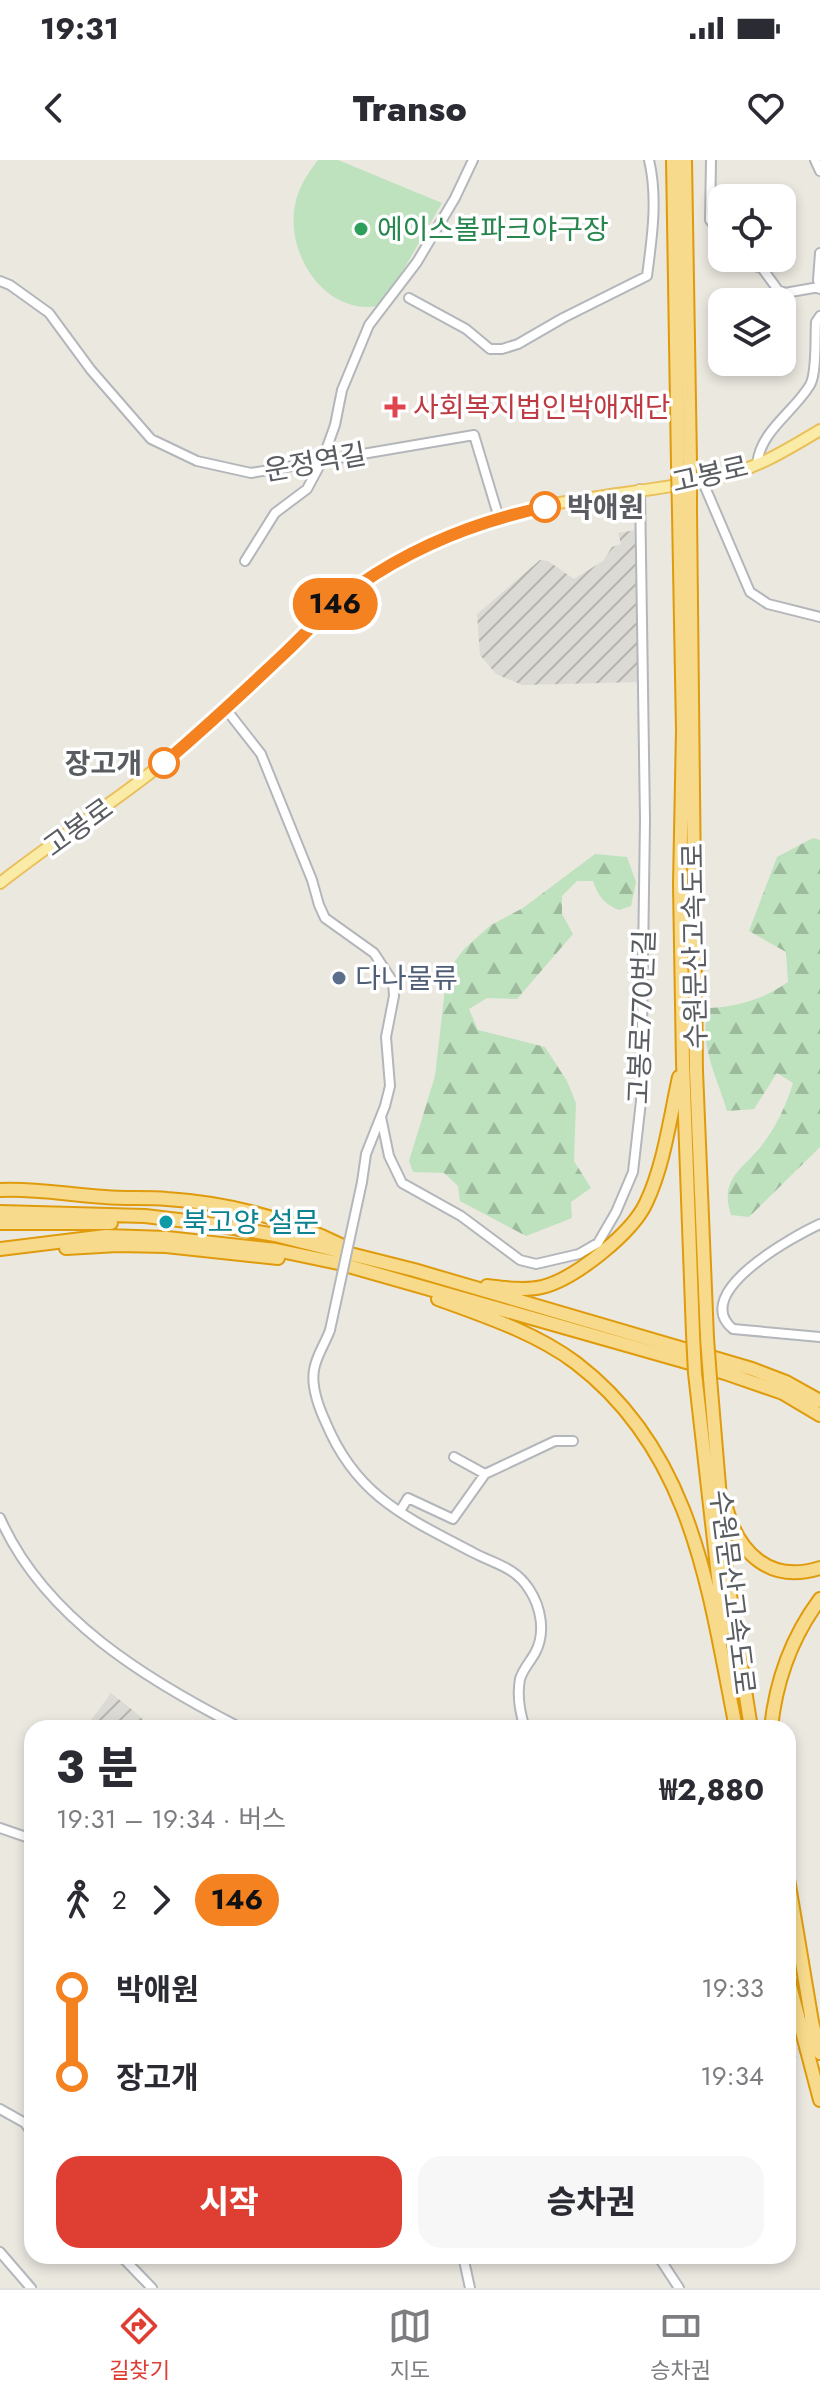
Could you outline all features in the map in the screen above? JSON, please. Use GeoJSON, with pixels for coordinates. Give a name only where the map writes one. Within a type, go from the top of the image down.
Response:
{"type":"FeatureCollection","features":[{"type":"Feature","properties":{"kind":"highway","name":"수원문산고속도로"},"geometry":{"type":"LineString","coordinates":[[673,160],[684,463]]}},
{"type":"Feature","properties":{"kind":"highway","name":"수원문산고속도로"},"geometry":{"type":"LineString","coordinates":[[685,160],[680,885],[683,1063],[700,1336],[710,1378],[726,1570],[750,1720]]}},
{"type":"Feature","properties":{"kind":"highway","name":"수원문산고속도로"},"geometry":{"type":"LineString","coordinates":[[684,512],[700,1336],[695,1373],[710,1522],[736,1720]]}},
{"type":"Feature","properties":{"kind":"highway"},"geometry":{"type":"LineString","coordinates":[[0,1212],[65,1212],[204,1223],[275,1235],[478,1286],[512,1289],[543,1287],[584,1268],[632,1223],[646,1204],[683,1063]]}},
{"type":"Feature","properties":{"kind":"highway"},"geometry":{"type":"LineString","coordinates":[[0,1190],[40,1189],[216,1204],[290,1222],[369,1259]]}},
{"type":"Feature","properties":{"kind":"highway"},"geometry":{"type":"LineString","coordinates":[[0,1224],[71,1221],[190,1228],[276,1245],[310,1258]]}},
{"type":"Feature","properties":{"kind":"highway"},"geometry":{"type":"LineString","coordinates":[[0,1224],[166,1231],[276,1250],[356,1269],[696,1364],[783,1393],[820,1415]]}},
{"type":"Feature","properties":{"kind":"highway"},"geometry":{"type":"LineString","coordinates":[[0,1251],[106,1236],[167,1238],[276,1250]]}},
{"type":"Feature","properties":{"kind":"highway"},"geometry":{"type":"LineString","coordinates":[[0,1251],[118,1245],[166,1246],[273,1258],[310,1258]]}},
{"type":"Feature","properties":{"kind":"highway"},"geometry":{"type":"LineString","coordinates":[[356,1269],[524,1334],[574,1362],[629,1415],[659,1457],[677,1490],[691,1527],[711,1603],[735,1720]]}},
{"type":"Feature","properties":{"kind":"highway"},"geometry":{"type":"LineString","coordinates":[[414,1270],[752,1369],[786,1382],[820,1401]]}},
{"type":"Feature","properties":{"kind":"highway"},"geometry":{"type":"LineString","coordinates":[[717,1473],[730,1523],[748,1553],[760,1562],[783,1571],[820,1568]]}},
{"type":"Feature","properties":{"kind":"highway"},"geometry":{"type":"LineString","coordinates":[[772,1720],[777,1687],[790,1648],[820,1599]]}},
{"type":"Feature","properties":{"kind":"highway"},"geometry":{"type":"LineString","coordinates":[[796,1927],[812,2022]]}},
{"type":"Feature","properties":{"kind":"highway"},"geometry":{"type":"LineString","coordinates":[[796,1950],[820,2053]]}},
{"type":"Feature","properties":{"kind":"highway"},"geometry":{"type":"LineString","coordinates":[[796,2008],[820,2100]]}},
{"type":"Feature","properties":{"kind":"main road","name":"고봉로"},"geometry":{"type":"LineString","coordinates":[[0,883],[140,782],[225,708],[325,612],[359,585],[401,559],[468,527],[499,518],[589,497],[716,478],[757,464],[820,430]]}},
{"type":"Feature","properties":{"kind":"street"},"geometry":{"type":"LineString","coordinates":[[245,561],[275,513],[307,489],[322,461],[335,425],[342,390],[369,325],[417,262],[455,198],[473,160]]}},
{"type":"Feature","properties":{"kind":"street"},"geometry":{"type":"LineString","coordinates":[[409,298],[466,329],[490,349],[502,349],[518,344],[647,276],[653,226],[649,160]]}},
{"type":"Feature","properties":{"kind":"street"},"geometry":{"type":"LineString","coordinates":[[711,160],[711,184]]}},
{"type":"Feature","properties":{"kind":"street"},"geometry":{"type":"LineString","coordinates":[[815,160],[820,171]]}},
{"type":"Feature","properties":{"kind":"street"},"geometry":{"type":"LineString","coordinates":[[765,272],[778,290],[791,293],[804,288],[820,288],[820,253]]}},
{"type":"Feature","properties":{"kind":"street","name":"운정역길"},"geometry":{"type":"LineString","coordinates":[[0,281],[49,313],[91,370],[151,439],[197,461],[251,473],[474,435],[499,518]]}},
{"type":"Feature","properties":{"kind":"street"},"geometry":{"type":"LineString","coordinates":[[757,464],[759,450],[767,437],[816,380],[816,322],[820,316]]}},
{"type":"Feature","properties":{"kind":"street"},"geometry":{"type":"LineString","coordinates":[[702,480],[750,592],[768,604],[820,617]]}},
{"type":"Feature","properties":{"kind":"street","name":"고봉로770번길"},"geometry":{"type":"LineString","coordinates":[[381,1117],[389,1156],[402,1183],[461,1216],[520,1260],[536,1264],[579,1254],[598,1243],[616,1212],[633,1172],[641,1101],[645,820],[640,489]]}},
{"type":"Feature","properties":{"kind":"street"},"geometry":{"type":"LineString","coordinates":[[225,708],[261,754],[325,918],[374,953],[393,982],[394,996],[386,1037],[390,1086],[366,1154],[330,1330],[313,1372],[319,1407],[335,1444],[353,1473],[372,1493],[477,1555],[506,1566],[532,1593],[541,1618],[541,1637],[520,1679],[523,1720]]}},
{"type":"Feature","properties":{"kind":"street"},"geometry":{"type":"LineString","coordinates":[[820,1224],[747,1268],[729,1289],[722,1313],[733,1329],[820,1337]]}},
{"type":"Feature","properties":{"kind":"street"},"geometry":{"type":"LineString","coordinates":[[400,1511],[408,1498],[453,1519],[485,1474],[555,1441],[573,1441]]}},
{"type":"Feature","properties":{"kind":"street"},"geometry":{"type":"LineString","coordinates":[[454,1457],[485,1474]]}},
{"type":"Feature","properties":{"kind":"street"},"geometry":{"type":"LineString","coordinates":[[0,1518],[26,1567],[85,1628],[177,1694],[226,1720]]}},
{"type":"Feature","properties":{"kind":"street"},"geometry":{"type":"LineString","coordinates":[[0,1828],[24,1836]]}},
{"type":"Feature","properties":{"kind":"street"},"geometry":{"type":"LineString","coordinates":[[0,2109],[24,2122]]}},
{"type":"Feature","properties":{"kind":"street"},"geometry":{"type":"LineString","coordinates":[[0,2252],[31,2288]]}},
{"type":"Feature","properties":{"kind":"street"},"geometry":{"type":"LineString","coordinates":[[129,2264],[152,2288]]}},
{"type":"Feature","properties":{"kind":"street"},"geometry":{"type":"LineString","coordinates":[[465,2264],[470,2288]]}},
{"type":"Feature","properties":{"kind":"street"},"geometry":{"type":"LineString","coordinates":[[663,2264],[679,2288]]}},
{"type":"Feature","properties":{"kind":"shaded area"},"geometry":{"type":"Polygon","coordinates":[[[636,530],[641,682],[522,685],[496,674],[480,655],[477,614],[540,560],[548,561],[574,579],[603,561],[612,547],[621,544],[618,533],[636,530]]]}},
{"type":"Feature","properties":{"kind":"shaded area"},"geometry":{"type":"Polygon","coordinates":[[[111,1693],[144,1720],[91,1720],[111,1693]]]}},
{"type":"Feature","properties":{"kind":"green space","name":"에이스볼파크야구장"},"geometry":{"type":"Polygon","coordinates":[[[318,160],[338,160],[442,203],[383,305],[363,307],[328,293],[304,263],[294,225],[295,205],[304,181],[318,160]]]}},
{"type":"Feature","properties":{"kind":"green space"},"geometry":{"type":"Polygon","coordinates":[[[813,838],[820,840],[820,1147],[749,1217],[731,1215],[728,1192],[731,1183],[772,1131],[793,1083],[777,1073],[754,1109],[727,1111],[710,1060],[706,1020],[710,1008],[751,1001],[788,982],[786,952],[749,931],[777,857],[813,838]]]}},
{"type":"Feature","properties":{"kind":"green space"},"geometry":{"type":"Polygon","coordinates":[[[595,854],[627,857],[636,882],[631,906],[619,910],[614,908],[602,899],[593,881],[577,881],[562,896],[562,914],[573,934],[517,999],[487,998],[469,1009],[478,1030],[545,1047],[567,1081],[576,1103],[574,1161],[591,1188],[571,1202],[572,1218],[526,1236],[460,1201],[458,1186],[444,1173],[413,1172],[409,1161],[435,1076],[447,972],[464,949],[491,925],[523,908],[595,854]]]}},
{"type":"Feature","properties":{"kind":"tunnel"},"geometry":{"type":"LineString","coordinates":[[796,2054],[809,2048]]}},
{"type":"Feature","properties":{"kind":"bus line","name":"146"},"geometry":{"type":"LineString","coordinates":[[164,763],[287,651],[325,612],[359,585],[401,559],[468,527],[545,507]]}},
{"type":"Feature","properties":{"kind":"place","name":"에이스볼파크야구장"},"geometry":{"type":"Point","coordinates":[361,229]}},
{"type":"Feature","properties":{"kind":"place","name":"사회복지법인박애재단"},"geometry":{"type":"Point","coordinates":[395,407]}},
{"type":"Feature","properties":{"kind":"place","name":"박애원"},"geometry":{"type":"Point","coordinates":[545,507]}},
{"type":"Feature","properties":{"kind":"place","name":"장고개"},"geometry":{"type":"Point","coordinates":[164,763]}},
{"type":"Feature","properties":{"kind":"place","name":"다나물류"},"geometry":{"type":"Point","coordinates":[339,978]}},
{"type":"Feature","properties":{"kind":"place","name":"북고양 설문"},"geometry":{"type":"Point","coordinates":[166,1222]}}]}
